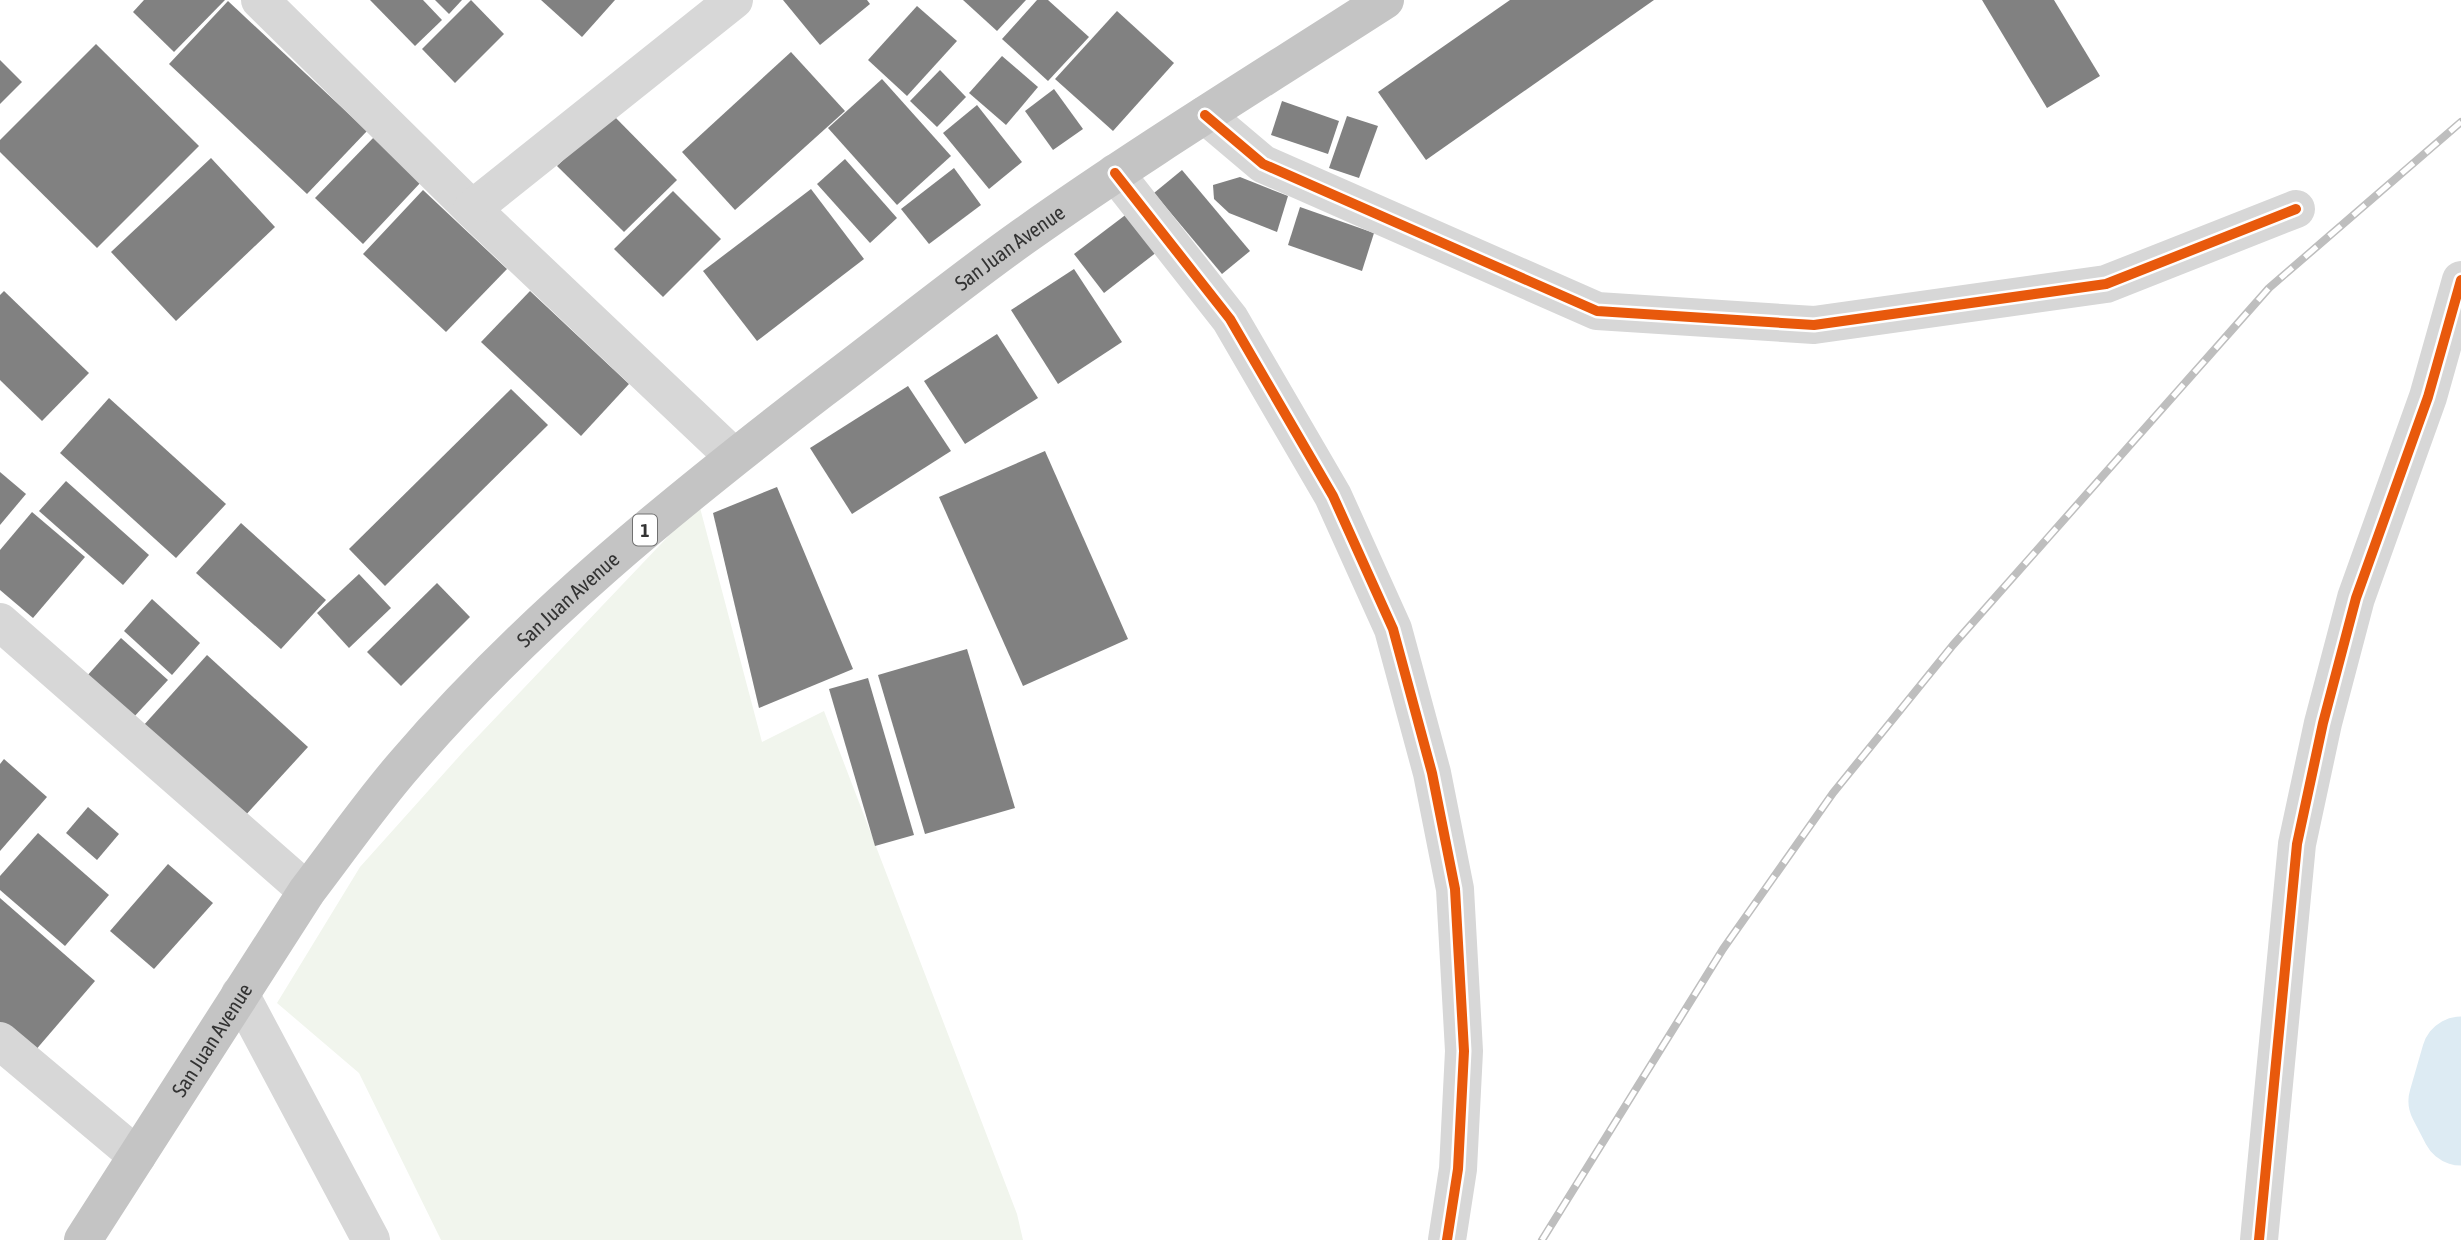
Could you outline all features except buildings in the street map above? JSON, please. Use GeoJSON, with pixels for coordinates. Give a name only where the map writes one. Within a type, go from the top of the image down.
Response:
{"type":"FeatureCollection","features":[{"type":"Feature","properties":{"kind":"highway","name":"San Juan Avenue"},"geometry":{"type":"LineString","coordinates":[[83,1240],[307,891],[406,763],[487,677],[606,563],[734,457],[1022,237],[1115,173],[1385,0]]}},
{"type":"Feature","properties":{"kind":"street"},"geometry":{"type":"LineString","coordinates":[[260,0],[472,209],[734,457]]}},
{"type":"Feature","properties":{"kind":"street"},"geometry":{"type":"LineString","coordinates":[[472,209],[734,0]]}},
{"type":"Feature","properties":{"kind":"street"},"geometry":{"type":"LineString","coordinates":[[1205,115],[1263,164],[1597,311],[1814,325],[2106,284],[2295,209]]}},
{"type":"Feature","properties":{"kind":"street"},"geometry":{"type":"LineString","coordinates":[[1115,173],[1230,319],[1334,496],[1393,629],[1432,773],[1455,890],[1464,1051],[1458,1169],[1447,1240]]}},
{"type":"Feature","properties":{"kind":"street"},"geometry":{"type":"LineString","coordinates":[[2259,1240],[2300,831],[2323,723],[2356,598],[2428,397],[2461,280]]}},
{"type":"Feature","properties":{"kind":"street"},"geometry":{"type":"LineString","coordinates":[[0,622],[307,891]]}},
{"type":"Feature","properties":{"kind":"street"},"geometry":{"type":"LineString","coordinates":[[240,994],[371,1240]]}},
{"type":"Feature","properties":{"kind":"street"},"geometry":{"type":"LineString","coordinates":[[0,1041],[137,1156]]}},
{"type":"Feature","properties":{"kind":"shaded area"},"geometry":{"type":"Polygon","coordinates":[[[699,504],[762,742],[824,711],[1017,1214],[1023,1240],[441,1240],[359,1073],[277,1003],[360,867],[463,752],[699,504]]]}},
{"type":"Feature","properties":{"kind":"waterway"},"geometry":{"type":"LineString","coordinates":[[2461,1056],[2448,1101],[2461,1126]]}},
{"type":"Feature","properties":{"kind":"railway"},"geometry":{"type":"LineString","coordinates":[[1542,1240],[1723,949],[1833,793],[1953,645],[2269,288],[2461,122]]}},
{"type":"Feature","properties":{"kind":"cycle path"},"geometry":{"type":"LineString","coordinates":[[1205,115],[1263,164],[1597,311],[1814,325],[2106,284],[2296,209]]}},
{"type":"Feature","properties":{"kind":"cycle path"},"geometry":{"type":"LineString","coordinates":[[1115,173],[1230,319],[1333,496],[1393,629],[1432,773],[1455,889],[1464,1051],[1458,1169],[1447,1240]]}},
{"type":"Feature","properties":{"kind":"cycle path"},"geometry":{"type":"LineString","coordinates":[[2259,1240],[2297,844],[2323,723],[2356,598],[2428,397],[2461,280]]}}]}
